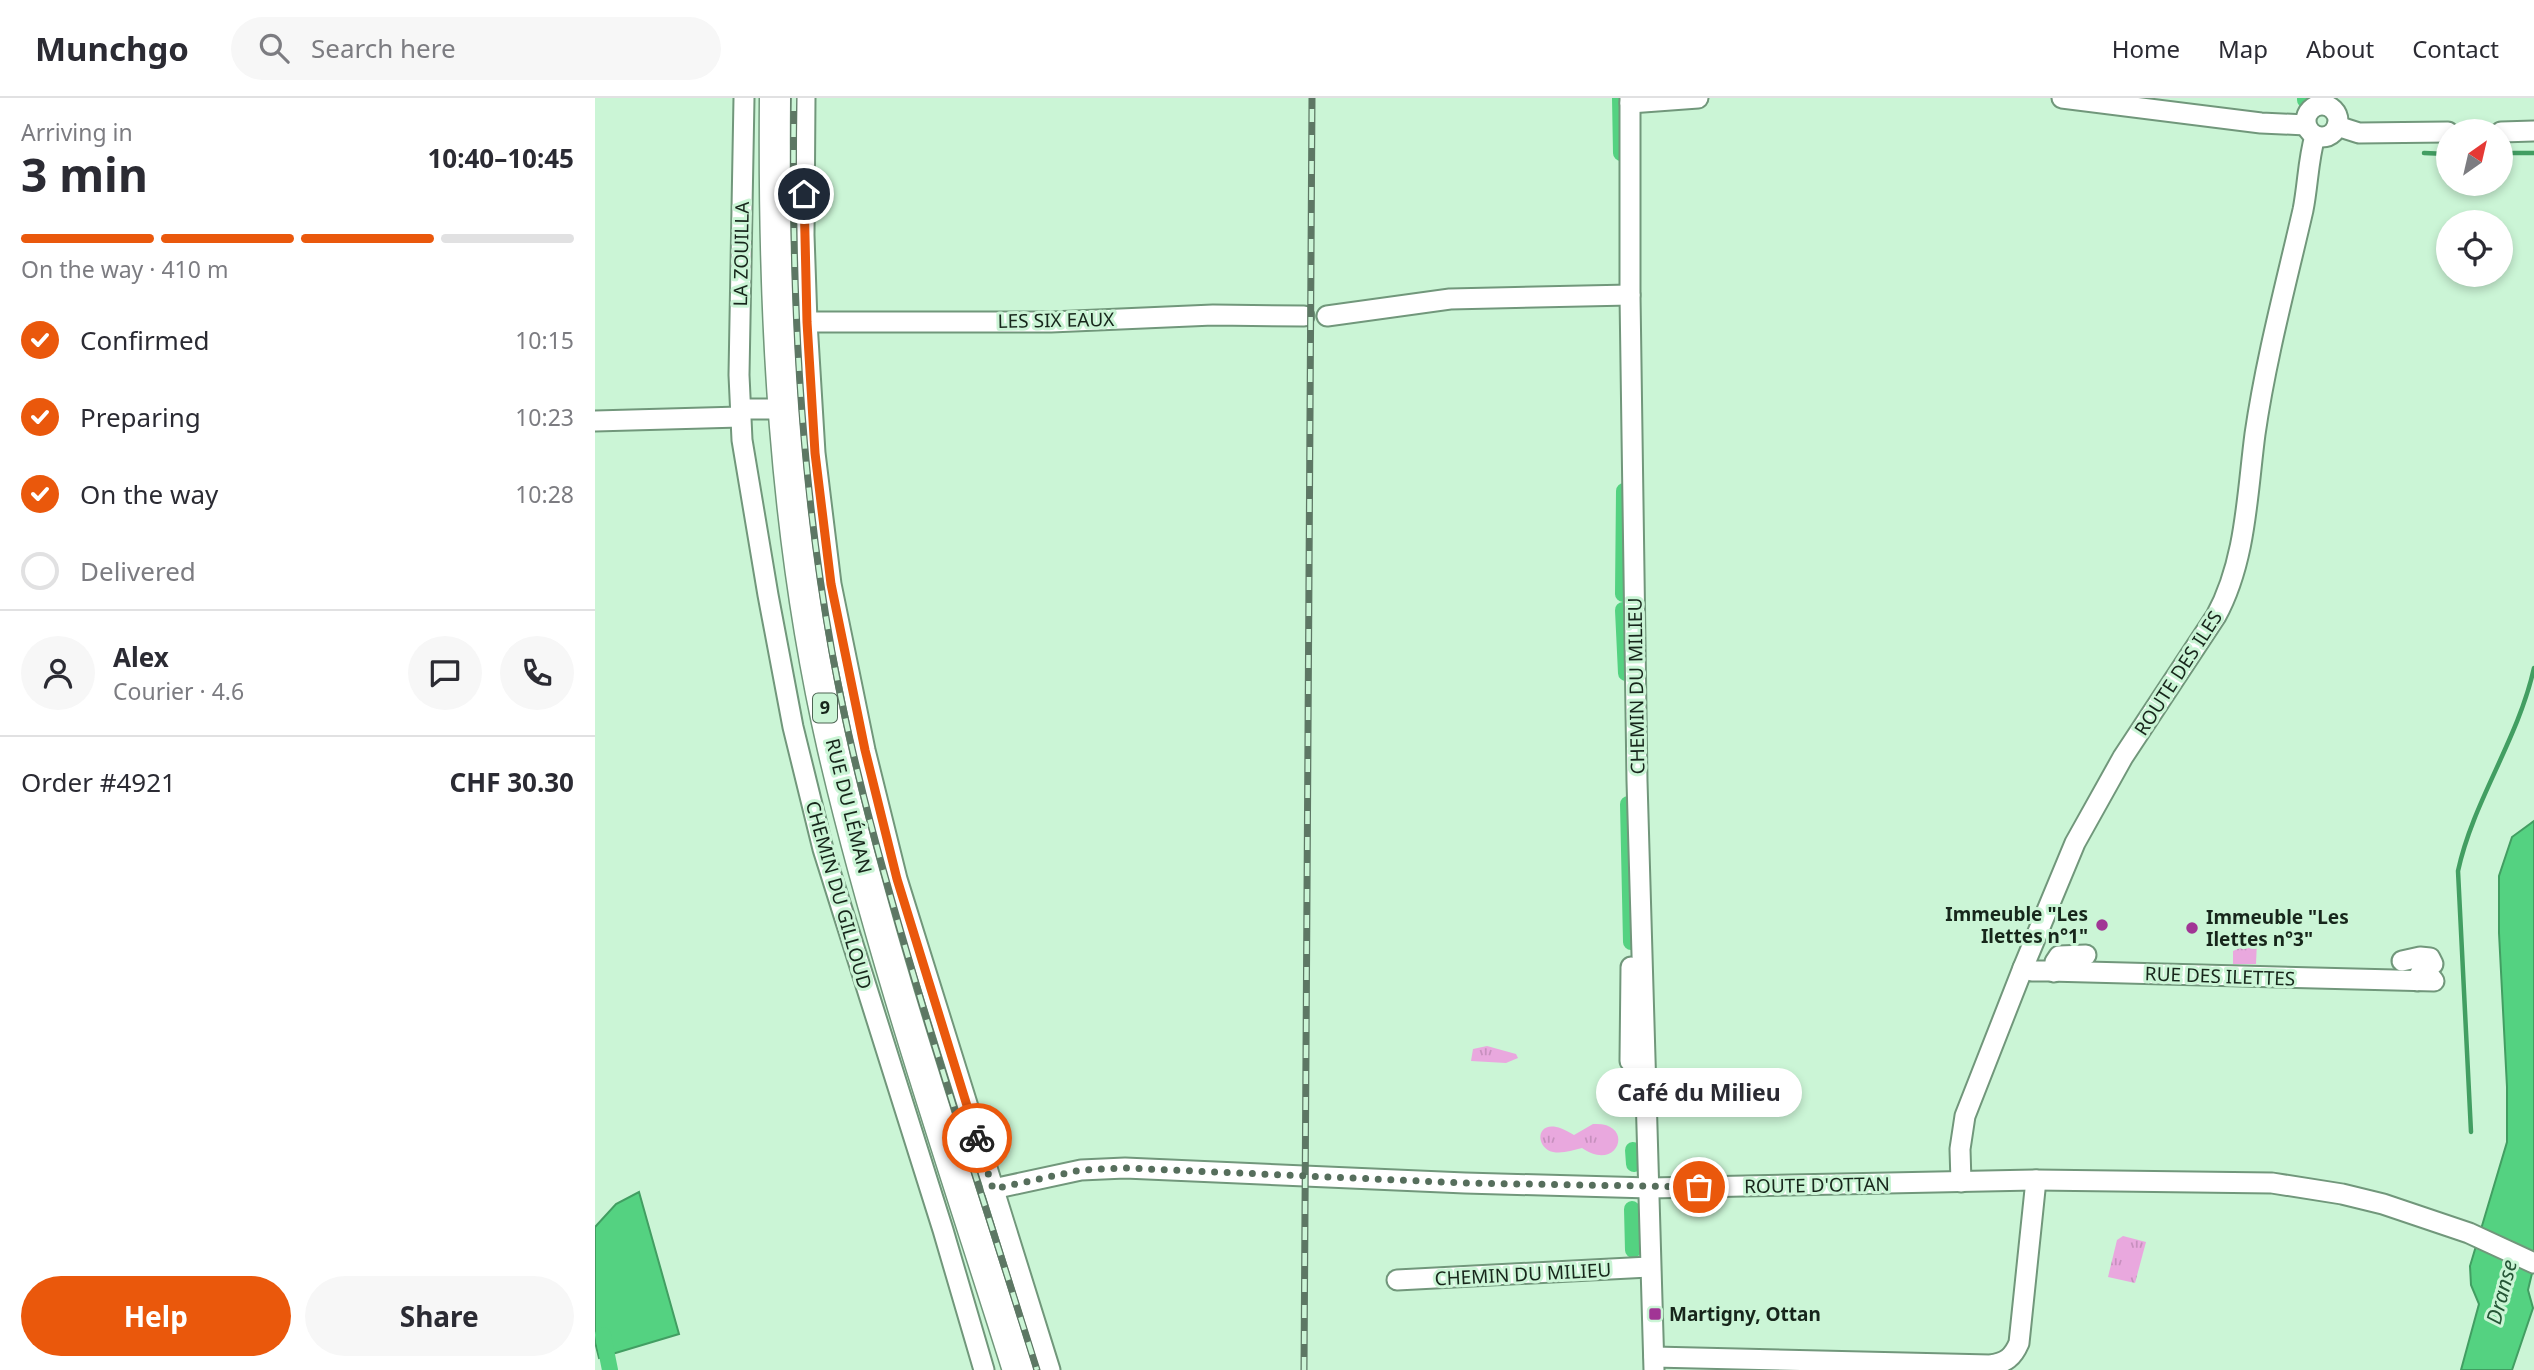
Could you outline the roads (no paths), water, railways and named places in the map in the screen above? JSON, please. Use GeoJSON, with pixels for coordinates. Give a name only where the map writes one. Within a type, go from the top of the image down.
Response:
{"type":"FeatureCollection","features":[{"type":"Feature","properties":{"kind":"main road","name":"RUE DU LÉMAN"},"geometry":{"type":"LineString","coordinates":[[775,98],[775,269],[782,409],[796,543],[833,748],[888,953],[1018,1370]]}},
{"type":"Feature","properties":{"kind":"street","name":"LA ZOUILLA"},"geometry":{"type":"LineString","coordinates":[[740,413],[744,98]]}},
{"type":"Feature","properties":{"kind":"street"},"geometry":{"type":"LineString","coordinates":[[805,98],[804,235],[807,322],[815,453],[831,584],[865,750],[897,879],[1050,1370]]}},
{"type":"Feature","properties":{"kind":"street"},"geometry":{"type":"LineString","coordinates":[[1630,101],[1698,98]]}},
{"type":"Feature","properties":{"kind":"street"},"geometry":{"type":"LineString","coordinates":[[2062,98],[2311,130],[2329,136],[2337,126],[2358,133],[2436,132]]}},
{"type":"Feature","properties":{"kind":"street","name":"CHEMIN DU MILIEU"},"geometry":{"type":"LineString","coordinates":[[1630,101],[1637,781],[1650,1188],[1649,1267],[1654,1363]]}},
{"type":"Feature","properties":{"kind":"street","name":"ROUTE DES ILES"},"geometry":{"type":"LineString","coordinates":[[1961,1182],[1960,1149],[1965,1116],[2071,853],[2123,757],[2216,616],[2229,588],[2239,556],[2270,346],[2305,198],[2311,130],[2309,112],[2322,102],[2337,114],[2337,126]]}},
{"type":"Feature","properties":{"kind":"street"},"geometry":{"type":"LineString","coordinates":[[2513,132],[2534,131]]}},
{"type":"Feature","properties":{"kind":"street"},"geometry":{"type":"LineString","coordinates":[[1327,316],[1450,299],[1630,295]]}},
{"type":"Feature","properties":{"kind":"street","name":"LES SIX EAUX"},"geometry":{"type":"LineString","coordinates":[[807,322],[1051,322],[1213,315],[1304,316]]}},
{"type":"Feature","properties":{"kind":"street"},"geometry":{"type":"LineString","coordinates":[[595,421],[782,409]]}},
{"type":"Feature","properties":{"kind":"street","name":"CHEMIN DU GILLOUD"},"geometry":{"type":"LineString","coordinates":[[740,413],[775,635],[793,727],[823,849],[943,1230],[984,1370]]}},
{"type":"Feature","properties":{"kind":"street"},"geometry":{"type":"LineString","coordinates":[[2054,971],[2059,956],[2086,956]]}},
{"type":"Feature","properties":{"kind":"street"},"geometry":{"type":"LineString","coordinates":[[1630,1060],[1631,958]]}},
{"type":"Feature","properties":{"kind":"street","name":"RUE DES ILETTES"},"geometry":{"type":"LineString","coordinates":[[2023,968],[2032,971],[2425,981],[2437,972],[2430,958],[2402,961]]}},
{"type":"Feature","properties":{"kind":"street","name":"ROUTE D'OTTAN"},"geometry":{"type":"LineString","coordinates":[[993,1189],[1081,1170],[1125,1168],[1650,1188],[2036,1180],[2272,1183],[2342,1194],[2460,1229],[2534,1262]]}},
{"type":"Feature","properties":{"kind":"street"},"geometry":{"type":"LineString","coordinates":[[1654,1363],[1990,1365],[2007,1360],[2013,1356],[2019,1343],[2036,1180]]}},
{"type":"Feature","properties":{"kind":"street","name":"CHEMIN DU MILIEU"},"geometry":{"type":"LineString","coordinates":[[1397,1280],[1649,1267]]}},
{"type":"Feature","properties":{"kind":"water","name":"Dranse"},"geometry":{"type":"Polygon","coordinates":[[[2534,821],[2534,1265],[2528,1290],[2533,1308],[2512,1370],[2461,1370],[2479,1304],[2471,1285],[2470,1266],[2507,1142],[2499,876],[2512,837],[2534,821]]]}},
{"type":"Feature","properties":{"kind":"water"},"geometry":{"type":"Polygon","coordinates":[[[639,1192],[679,1334],[599,1358],[595,1342],[595,1227],[616,1204],[639,1192]]]}},
{"type":"Feature","properties":{"kind":"waterway"},"geometry":{"type":"LineString","coordinates":[[1620,98],[1621,153]]}},
{"type":"Feature","properties":{"kind":"waterway"},"geometry":{"type":"LineString","coordinates":[[2424,153],[2436,154]]}},
{"type":"Feature","properties":{"kind":"waterway"},"geometry":{"type":"LineString","coordinates":[[2513,153],[2534,153]]}},
{"type":"Feature","properties":{"kind":"waterway"},"geometry":{"type":"LineString","coordinates":[[1623,594],[1624,491]]}},
{"type":"Feature","properties":{"kind":"waterway"},"geometry":{"type":"LineString","coordinates":[[1623,610],[1626,673]]}},
{"type":"Feature","properties":{"kind":"waterway"},"geometry":{"type":"LineString","coordinates":[[2471,1132],[2458,871],[2474,820],[2527,695],[2534,668]]}},
{"type":"Feature","properties":{"kind":"waterway"},"geometry":{"type":"LineString","coordinates":[[1628,804],[1631,942]]}},
{"type":"Feature","properties":{"kind":"waterway"},"geometry":{"type":"LineString","coordinates":[[1633,1150],[1634,1164]]}},
{"type":"Feature","properties":{"kind":"waterway"},"geometry":{"type":"LineString","coordinates":[[1632,1209],[1633,1250]]}},
{"type":"Feature","properties":{"kind":"waterway"},"geometry":{"type":"LineString","coordinates":[[603,1335],[610,1370]]}},
{"type":"Feature","properties":{"kind":"railway"},"geometry":{"type":"LineString","coordinates":[[794,98],[794,237],[799,376],[812,514],[832,652],[861,787],[897,919],[1037,1370]]}},
{"type":"Feature","properties":{"kind":"railway"},"geometry":{"type":"LineString","coordinates":[[1304,1370],[1312,98]]}},
{"type":"Feature","properties":{"kind":"place","name":"Immeuble \"Les Ilettes n°1\""},"geometry":{"type":"Point","coordinates":[2102,925]}},
{"type":"Feature","properties":{"kind":"place","name":"Immeuble \"Les Ilettes n°3\""},"geometry":{"type":"Point","coordinates":[2192,928]}},
{"type":"Feature","properties":{"kind":"place","name":"Café du Milieu"},"geometry":{"type":"Point","coordinates":[1699,1187]}},
{"type":"Feature","properties":{"kind":"place","name":"Martigny, Ottan"},"geometry":{"type":"Point","coordinates":[1655,1314]}}]}
